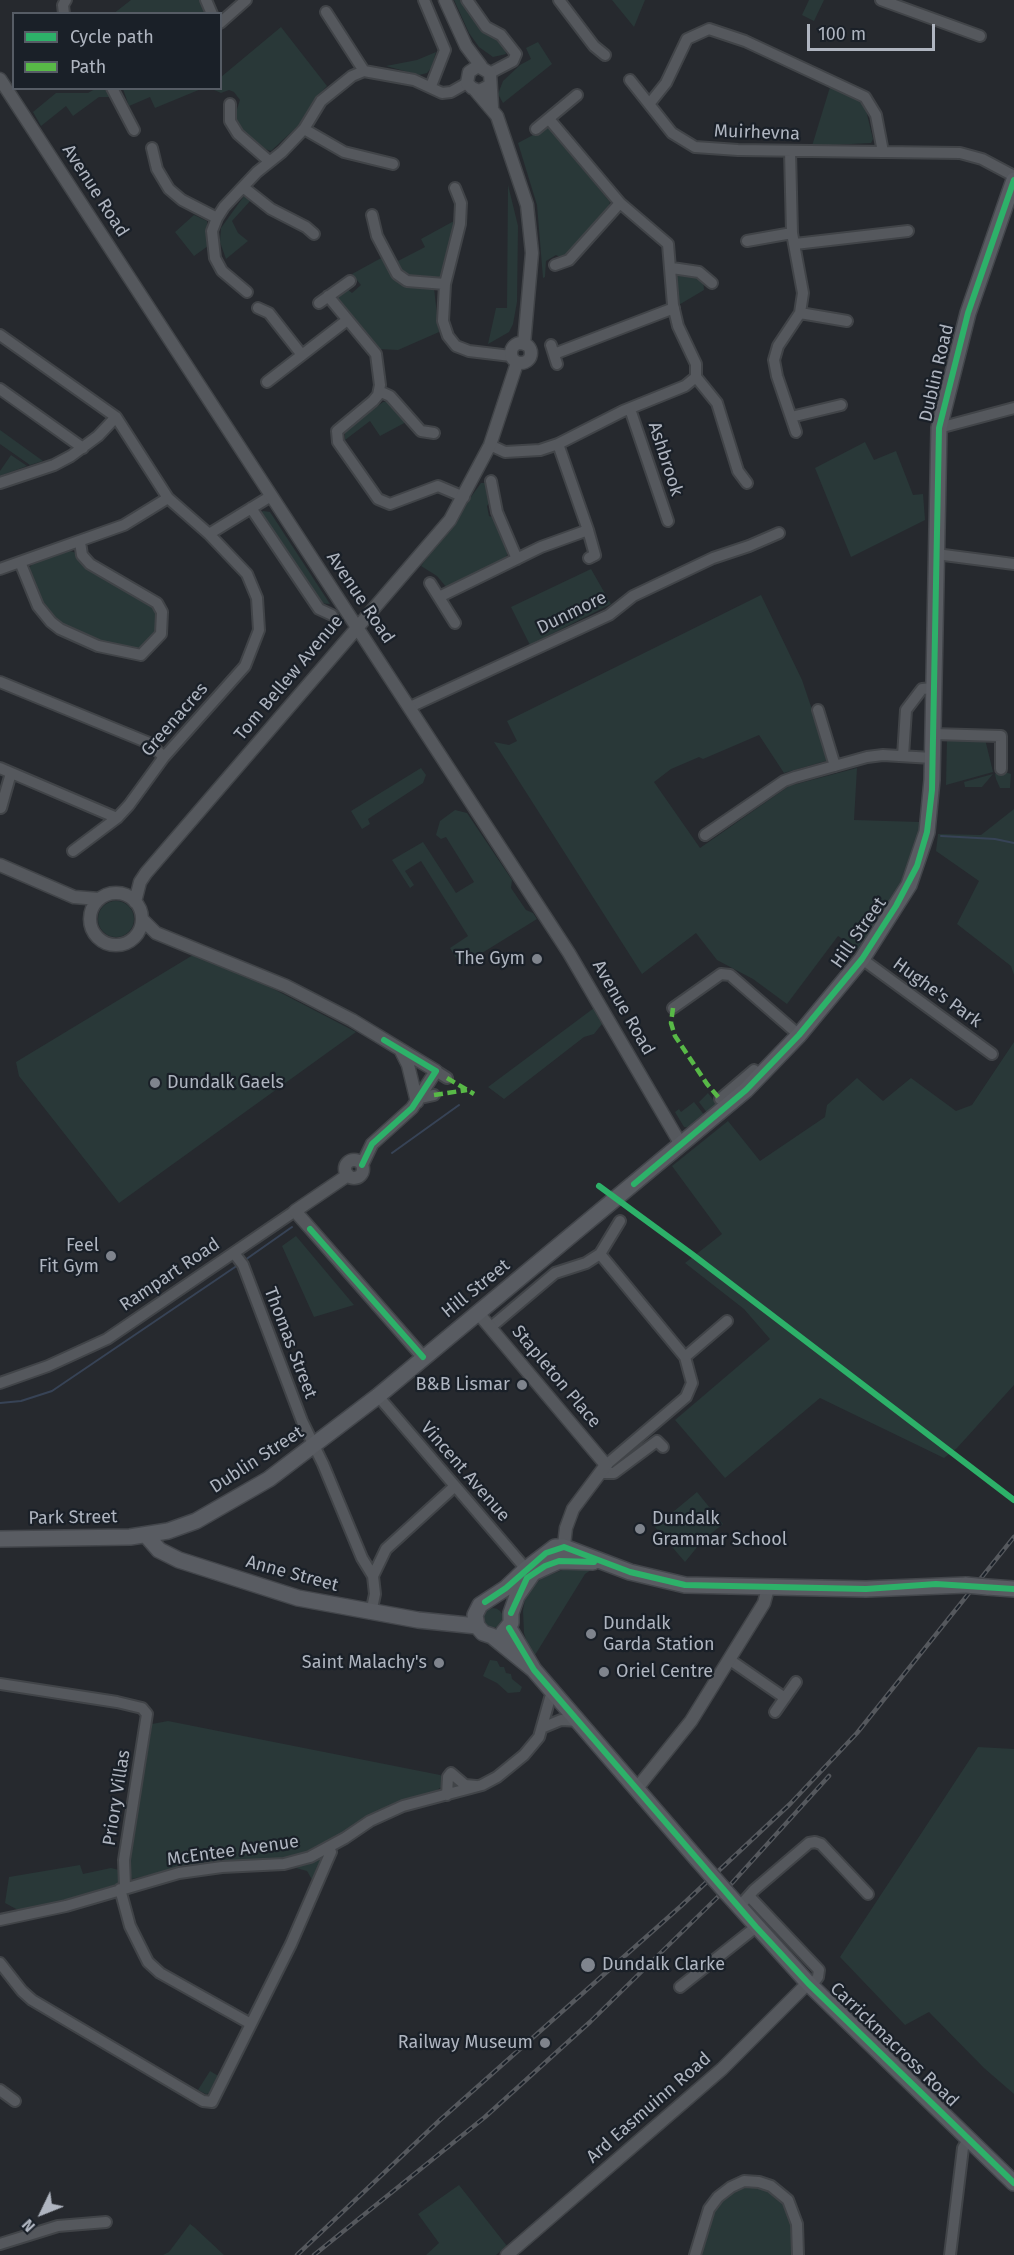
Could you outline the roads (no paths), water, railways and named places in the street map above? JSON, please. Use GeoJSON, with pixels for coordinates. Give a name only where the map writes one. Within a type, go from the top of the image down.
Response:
{"type":"FeatureCollection","features":[{"type":"Feature","properties":{"kind":"main road","name":"Dublin Road"},"geometry":{"type":"LineString","coordinates":[[934,617],[939,428],[968,312],[1014,178]]}},
{"type":"Feature","properties":{"kind":"main road","name":"Hill Street"},"geometry":{"type":"LineString","coordinates":[[378,1396],[600,1213],[760,1077],[799,1035],[862,959],[896,906],[917,866],[928,827],[933,734],[934,617]]}},
{"type":"Feature","properties":{"kind":"main road","name":"Dublin Street"},"geometry":{"type":"LineString","coordinates":[[146,1535],[168,1531],[196,1521],[269,1479],[378,1396]]}},
{"type":"Feature","properties":{"kind":"main road","name":"Park Street"},"geometry":{"type":"LineString","coordinates":[[0,1539],[146,1535]]}},
{"type":"Feature","properties":{"kind":"main road","name":"Anne Street"},"geometry":{"type":"LineString","coordinates":[[146,1535],[159,1550],[207,1569],[298,1598],[371,1613],[477,1626]]}},
{"type":"Feature","properties":{"kind":"main road"},"geometry":{"type":"LineString","coordinates":[[742,1903],[697,1859],[638,1787],[534,1670],[492,1636],[483,1633],[477,1626],[475,1615],[484,1602],[506,1588],[546,1553],[600,1562],[672,1584],[717,1588],[866,1589],[966,1585],[1014,1588]]}},
{"type":"Feature","properties":{"kind":"main road"},"geometry":{"type":"LineString","coordinates":[[492,1636],[501,1634],[510,1620],[527,1578],[561,1554]]}},
{"type":"Feature","properties":{"kind":"main road"},"geometry":{"type":"LineString","coordinates":[[484,1602],[500,1601],[534,1670]]}},
{"type":"Feature","properties":{"kind":"main road","name":"Carrickmacross Road"},"geometry":{"type":"LineString","coordinates":[[742,1903],[756,1927],[809,1984],[1014,2183]]}},
{"type":"Feature","properties":{"kind":"street"},"geometry":{"type":"LineString","coordinates":[[222,21],[246,0]]}},
{"type":"Feature","properties":{"kind":"street"},"geometry":{"type":"LineString","coordinates":[[424,0],[444,50],[442,62],[431,86]]}},
{"type":"Feature","properties":{"kind":"street"},"geometry":{"type":"LineString","coordinates":[[445,0],[477,77]]}},
{"type":"Feature","properties":{"kind":"street"},"geometry":{"type":"LineString","coordinates":[[247,292],[222,271],[215,258],[212,231],[217,218],[243,187],[269,161],[282,152],[303,129],[321,101],[352,76],[364,71],[414,80],[442,93],[451,92],[477,77],[513,62],[516,54],[501,35],[486,27],[467,0]]}},
{"type":"Feature","properties":{"kind":"street"},"geometry":{"type":"LineString","coordinates":[[560,0],[594,46],[605,55]]}},
{"type":"Feature","properties":{"kind":"street"},"geometry":{"type":"LineString","coordinates":[[881,0],[980,36]]}},
{"type":"Feature","properties":{"kind":"street"},"geometry":{"type":"LineString","coordinates":[[326,12],[364,71]]}},
{"type":"Feature","properties":{"kind":"street"},"geometry":{"type":"LineString","coordinates":[[650,103],[666,83],[687,39],[709,29],[745,41],[865,97],[876,115],[883,152]]}},
{"type":"Feature","properties":{"kind":"street","name":"Tom Bellew Avenue"},"geometry":{"type":"LineString","coordinates":[[477,77],[483,90],[489,86],[492,107]]}},
{"type":"Feature","properties":{"kind":"street","name":"Tom Bellew Avenue"},"geometry":{"type":"LineString","coordinates":[[119,893],[140,882],[434,538],[464,497],[490,445],[514,360],[515,345],[524,344],[531,281],[528,217],[509,145],[477,77]]}},
{"type":"Feature","properties":{"kind":"street","name":"Avenue Road"},"geometry":{"type":"LineString","coordinates":[[0,79],[603,1007],[680,1143]]}},
{"type":"Feature","properties":{"kind":"street","name":"Muirhevna"},"geometry":{"type":"LineString","coordinates":[[630,80],[672,133],[695,147],[790,151],[960,153],[982,159],[1014,178]]}},
{"type":"Feature","properties":{"kind":"street"},"geometry":{"type":"LineString","coordinates":[[113,90],[134,130]]}},
{"type":"Feature","properties":{"kind":"street"},"geometry":{"type":"LineString","coordinates":[[536,129],[577,95]]}},
{"type":"Feature","properties":{"kind":"street"},"geometry":{"type":"LineString","coordinates":[[230,104],[230,121],[238,134],[269,161]]}},
{"type":"Feature","properties":{"kind":"street"},"geometry":{"type":"LineString","coordinates":[[549,118],[620,203],[668,244],[678,326],[696,364],[696,377],[717,403],[738,471],[747,483]]}},
{"type":"Feature","properties":{"kind":"street"},"geometry":{"type":"LineString","coordinates":[[303,129],[344,152],[393,164]]}},
{"type":"Feature","properties":{"kind":"street"},"geometry":{"type":"LineString","coordinates":[[152,148],[157,170],[169,189],[182,201],[217,218]]}},
{"type":"Feature","properties":{"kind":"street"},"geometry":{"type":"LineString","coordinates":[[790,151],[793,238],[803,293],[800,313],[778,346],[774,360],[796,432]]}},
{"type":"Feature","properties":{"kind":"street"},"geometry":{"type":"LineString","coordinates":[[243,187],[271,209],[306,227],[314,234]]}},
{"type":"Feature","properties":{"kind":"street"},"geometry":{"type":"LineString","coordinates":[[455,188],[461,203],[460,224],[445,284],[443,321],[448,336],[456,346],[485,355],[514,360]]}},
{"type":"Feature","properties":{"kind":"street"},"geometry":{"type":"LineString","coordinates":[[555,265],[568,260],[620,203]]}},
{"type":"Feature","properties":{"kind":"street"},"geometry":{"type":"LineString","coordinates":[[372,215],[377,236],[397,274],[407,281],[445,284]]}},
{"type":"Feature","properties":{"kind":"street"},"geometry":{"type":"LineString","coordinates":[[747,242],[908,231]]}},
{"type":"Feature","properties":{"kind":"street"},"geometry":{"type":"LineString","coordinates":[[672,268],[699,272],[712,283]]}},
{"type":"Feature","properties":{"kind":"street"},"geometry":{"type":"LineString","coordinates":[[319,303],[350,281]]}},
{"type":"Feature","properties":{"kind":"street"},"geometry":{"type":"LineString","coordinates":[[328,296],[346,321],[376,354],[379,392],[373,401],[337,431],[338,442],[378,499],[390,504],[438,486],[464,497]]}},
{"type":"Feature","properties":{"kind":"street"},"geometry":{"type":"LineString","coordinates":[[258,308],[269,313],[302,355]]}},
{"type":"Feature","properties":{"kind":"street"},"geometry":{"type":"LineString","coordinates":[[554,355],[674,308]]}},
{"type":"Feature","properties":{"kind":"street"},"geometry":{"type":"LineString","coordinates":[[800,313],[847,321]]}},
{"type":"Feature","properties":{"kind":"street"},"geometry":{"type":"LineString","coordinates":[[267,382],[346,321]]}},
{"type":"Feature","properties":{"kind":"street","name":"Greenacres"},"geometry":{"type":"LineString","coordinates":[[0,334],[116,417],[168,498],[209,534],[247,574],[254,585],[260,614],[259,630],[245,666],[164,757],[117,818],[73,851]]}},
{"type":"Feature","properties":{"kind":"street","name":"Ashbrook"},"geometry":{"type":"LineString","coordinates":[[490,445],[505,452],[526,452],[558,444],[630,409],[685,386],[696,377]]}},
{"type":"Feature","properties":{"kind":"street"},"geometry":{"type":"LineString","coordinates":[[0,389],[84,448]]}},
{"type":"Feature","properties":{"kind":"street"},"geometry":{"type":"LineString","coordinates":[[379,392],[390,396],[421,431],[428,434],[434,433]]}},
{"type":"Feature","properties":{"kind":"street"},"geometry":{"type":"LineString","coordinates":[[791,417],[841,405]]}},
{"type":"Feature","properties":{"kind":"street"},"geometry":{"type":"LineString","coordinates":[[939,428],[1014,408]]}},
{"type":"Feature","properties":{"kind":"street","name":"Ashbrook"},"geometry":{"type":"LineString","coordinates":[[630,409],[668,521]]}},
{"type":"Feature","properties":{"kind":"street"},"geometry":{"type":"LineString","coordinates":[[0,483],[54,465],[84,448],[116,417]]}},
{"type":"Feature","properties":{"kind":"street"},"geometry":{"type":"LineString","coordinates":[[558,444],[595,555],[589,558]]}},
{"type":"Feature","properties":{"kind":"street"},"geometry":{"type":"LineString","coordinates":[[491,480],[493,510],[517,559]]}},
{"type":"Feature","properties":{"kind":"street"},"geometry":{"type":"LineString","coordinates":[[209,534],[271,496]]}},
{"type":"Feature","properties":{"kind":"street"},"geometry":{"type":"LineString","coordinates":[[0,569],[124,525],[168,498]]}},
{"type":"Feature","properties":{"kind":"street"},"geometry":{"type":"LineString","coordinates":[[250,508],[319,609],[332,615]]}},
{"type":"Feature","properties":{"kind":"street"},"geometry":{"type":"LineString","coordinates":[[439,597],[541,547],[588,530]]}},
{"type":"Feature","properties":{"kind":"street","name":"Dunmore"},"geometry":{"type":"LineString","coordinates":[[410,707],[609,615],[633,596],[713,558],[749,546],[779,532]]}},
{"type":"Feature","properties":{"kind":"street"},"geometry":{"type":"LineString","coordinates":[[20,562],[38,606],[51,622],[98,646],[141,656],[161,634],[162,612],[157,603],[90,564],[82,555],[80,542]]}},
{"type":"Feature","properties":{"kind":"street"},"geometry":{"type":"LineString","coordinates":[[936,554],[1014,564]]}},
{"type":"Feature","properties":{"kind":"street"},"geometry":{"type":"LineString","coordinates":[[430,583],[455,623]]}},
{"type":"Feature","properties":{"kind":"street"},"geometry":{"type":"LineString","coordinates":[[0,682],[149,743],[164,757]]}},
{"type":"Feature","properties":{"kind":"street"},"geometry":{"type":"LineString","coordinates":[[903,756],[906,710],[922,689],[934,688]]}},
{"type":"Feature","properties":{"kind":"street"},"geometry":{"type":"LineString","coordinates":[[818,710],[835,766]]}},
{"type":"Feature","properties":{"kind":"street"},"geometry":{"type":"LineString","coordinates":[[933,734],[1001,736],[1001,770]]}},
{"type":"Feature","properties":{"kind":"street"},"geometry":{"type":"LineString","coordinates":[[705,835],[784,781],[867,757],[932,758]]}},
{"type":"Feature","properties":{"kind":"street"},"geometry":{"type":"LineString","coordinates":[[0,768],[117,818]]}},
{"type":"Feature","properties":{"kind":"street"},"geometry":{"type":"LineString","coordinates":[[1,808],[11,772]]}},
{"type":"Feature","properties":{"kind":"street"},"geometry":{"type":"LineString","coordinates":[[0,865],[74,897],[99,899],[109,894],[119,893],[135,902],[142,919],[156,933],[286,986],[352,1020],[447,1078]]}},
{"type":"Feature","properties":{"kind":"street","name":"Tom Bellew Avenue"},"geometry":{"type":"LineString","coordinates":[[135,902],[140,882]]}},
{"type":"Feature","properties":{"kind":"street"},"geometry":{"type":"LineString","coordinates":[[74,897],[90,915],[92,928],[104,941],[122,944],[135,936],[156,933]]}},
{"type":"Feature","properties":{"kind":"street"},"geometry":{"type":"LineString","coordinates":[[90,915],[99,899]]}},
{"type":"Feature","properties":{"kind":"street"},"geometry":{"type":"LineString","coordinates":[[135,936],[142,919]]}},
{"type":"Feature","properties":{"kind":"street","name":"Hughe's Park"},"geometry":{"type":"LineString","coordinates":[[862,959],[992,1054]]}},
{"type":"Feature","properties":{"kind":"street"},"geometry":{"type":"LineString","coordinates":[[673,1008],[721,974],[730,975],[799,1035]]}},
{"type":"Feature","properties":{"kind":"street"},"geometry":{"type":"LineString","coordinates":[[399,1049],[408,1065],[418,1100]]}},
{"type":"Feature","properties":{"kind":"street"},"geometry":{"type":"LineString","coordinates":[[720,1099],[754,1070],[760,1077]]}},
{"type":"Feature","properties":{"kind":"street"},"geometry":{"type":"LineString","coordinates":[[418,1100],[436,1071]]}},
{"type":"Feature","properties":{"kind":"street"},"geometry":{"type":"LineString","coordinates":[[418,1100],[434,1095]]}},
{"type":"Feature","properties":{"kind":"street","name":"Rampart Road"},"geometry":{"type":"LineString","coordinates":[[0,1383],[48,1366],[107,1339],[238,1259],[295,1211],[348,1175],[358,1177],[362,1173],[357,1162],[372,1144],[418,1100]]}},
{"type":"Feature","properties":{"kind":"street"},"geometry":{"type":"LineString","coordinates":[[663,1159],[669,1138],[668,1123]]}},
{"type":"Feature","properties":{"kind":"street"},"geometry":{"type":"LineString","coordinates":[[295,1211],[423,1358]]}},
{"type":"Feature","properties":{"kind":"street"},"geometry":{"type":"LineString","coordinates":[[491,1327],[555,1273],[586,1263],[600,1254],[620,1221]]}},
{"type":"Feature","properties":{"kind":"street"},"geometry":{"type":"LineString","coordinates":[[561,1554],[573,1509],[604,1469],[691,1390],[692,1383],[685,1357],[600,1254]]}},
{"type":"Feature","properties":{"kind":"street","name":"Thomas Street"},"geometry":{"type":"LineString","coordinates":[[238,1259],[313,1447],[323,1464],[362,1558],[374,1576]]}},
{"type":"Feature","properties":{"kind":"street","name":"Stapleton Place"},"geometry":{"type":"LineString","coordinates":[[478,1313],[604,1469]]}},
{"type":"Feature","properties":{"kind":"street"},"geometry":{"type":"LineString","coordinates":[[685,1357],[727,1321]]}},
{"type":"Feature","properties":{"kind":"street","name":"Vincent Avenue"},"geometry":{"type":"LineString","coordinates":[[378,1396],[526,1569]]}},
{"type":"Feature","properties":{"kind":"street"},"geometry":{"type":"LineString","coordinates":[[604,1469],[614,1473],[657,1441],[663,1447]]}},
{"type":"Feature","properties":{"kind":"street"},"geometry":{"type":"LineString","coordinates":[[371,1613],[375,1594],[374,1576],[386,1549],[455,1486]]}},
{"type":"Feature","properties":{"kind":"street"},"geometry":{"type":"LineString","coordinates":[[638,1787],[688,1725],[764,1603],[768,1588]]}},
{"type":"Feature","properties":{"kind":"street"},"geometry":{"type":"LineString","coordinates":[[730,1660],[785,1698]]}},
{"type":"Feature","properties":{"kind":"street"},"geometry":{"type":"LineString","coordinates":[[775,1712],[796,1682]]}},
{"type":"Feature","properties":{"kind":"street","name":"Priory Villas"},"geometry":{"type":"LineString","coordinates":[[0,1684],[117,1702],[142,1708],[147,1714],[124,1860],[122,1888],[130,1926],[148,1962],[160,1973],[251,2024]]}},
{"type":"Feature","properties":{"kind":"street","name":"McEntee Avenue"},"geometry":{"type":"LineString","coordinates":[[0,1920],[66,1906],[179,1873],[222,1867],[284,1864],[310,1857],[370,1821],[403,1806],[447,1796],[497,1777],[531,1747],[544,1727],[550,1698],[555,1693]]}},
{"type":"Feature","properties":{"kind":"street"},"geometry":{"type":"LineString","coordinates":[[544,1727],[561,1720],[580,1721]]}},
{"type":"Feature","properties":{"kind":"street"},"geometry":{"type":"LineString","coordinates":[[447,1796],[448,1777],[451,1773],[465,1785],[476,1786]]}},
{"type":"Feature","properties":{"kind":"street"},"geometry":{"type":"LineString","coordinates":[[809,1984],[819,1977],[819,1971],[742,1903],[809,1843],[814,1842],[821,1844],[868,1894]]}},
{"type":"Feature","properties":{"kind":"street"},"geometry":{"type":"LineString","coordinates":[[2,1968],[32,2000],[203,2101],[212,2102],[327,1861],[331,1852],[328,1847]]}},
{"type":"Feature","properties":{"kind":"street"},"geometry":{"type":"LineString","coordinates":[[680,1987],[756,1927]]}},
{"type":"Feature","properties":{"kind":"street","name":"Ard Easmuinn Road"},"geometry":{"type":"LineString","coordinates":[[507,2255],[722,2069],[809,1984]]}},
{"type":"Feature","properties":{"kind":"street"},"geometry":{"type":"LineString","coordinates":[[0,2090],[15,2101]]}},
{"type":"Feature","properties":{"kind":"street"},"geometry":{"type":"LineString","coordinates":[[950,2255],[963,2148],[969,2138]]}},
{"type":"Feature","properties":{"kind":"street"},"geometry":{"type":"LineString","coordinates":[[695,2255],[709,2209],[718,2197],[744,2181],[771,2186],[788,2200],[797,2224],[798,2255]]}},
{"type":"Feature","properties":{"kind":"street"},"geometry":{"type":"LineString","coordinates":[[0,2244],[58,2226],[106,2222]]}},
{"type":"Feature","properties":{"kind":"waterway"},"geometry":{"type":"LineString","coordinates":[[941,836],[995,839],[1014,843]]}},
{"type":"Feature","properties":{"kind":"waterway"},"geometry":{"type":"LineString","coordinates":[[392,1153],[459,1105]]}},
{"type":"Feature","properties":{"kind":"waterway"},"geometry":{"type":"LineString","coordinates":[[245,1260],[292,1227]]}},
{"type":"Feature","properties":{"kind":"waterway"},"geometry":{"type":"LineString","coordinates":[[0,1403],[21,1401],[52,1391],[238,1265]]}},
{"type":"Feature","properties":{"kind":"railway"},"geometry":{"type":"LineString","coordinates":[[297,2255],[440,2120],[681,1906],[790,1804],[857,1733],[1014,1537]]}},
{"type":"Feature","properties":{"kind":"railway"},"geometry":{"type":"LineString","coordinates":[[314,2255],[485,2117],[590,2022],[732,1883],[829,1776]]}},
{"type":"Feature","properties":{"kind":"place","name":"The Gym"},"geometry":{"type":"Point","coordinates":[537,959]}},
{"type":"Feature","properties":{"kind":"place","name":"Dundalk Gaels"},"geometry":{"type":"Point","coordinates":[155,1083]}},
{"type":"Feature","properties":{"kind":"place","name":"Feel Fit Gym"},"geometry":{"type":"Point","coordinates":[111,1256]}},
{"type":"Feature","properties":{"kind":"place","name":"B&B Lismar"},"geometry":{"type":"Point","coordinates":[522,1385]}},
{"type":"Feature","properties":{"kind":"place","name":"Dundalk Grammar School"},"geometry":{"type":"Point","coordinates":[640,1529]}},
{"type":"Feature","properties":{"kind":"place","name":"Dundalk Garda Station"},"geometry":{"type":"Point","coordinates":[591,1634]}},
{"type":"Feature","properties":{"kind":"place","name":"Saint Malachy's"},"geometry":{"type":"Point","coordinates":[439,1663]}},
{"type":"Feature","properties":{"kind":"place","name":"Oriel Centre"},"geometry":{"type":"Point","coordinates":[604,1672]}},
{"type":"Feature","properties":{"kind":"place","name":"Dundalk Clarke"},"geometry":{"type":"Point","coordinates":[588,1965]}},
{"type":"Feature","properties":{"kind":"place","name":"Railway Museum"},"geometry":{"type":"Point","coordinates":[545,2043]}}]}
